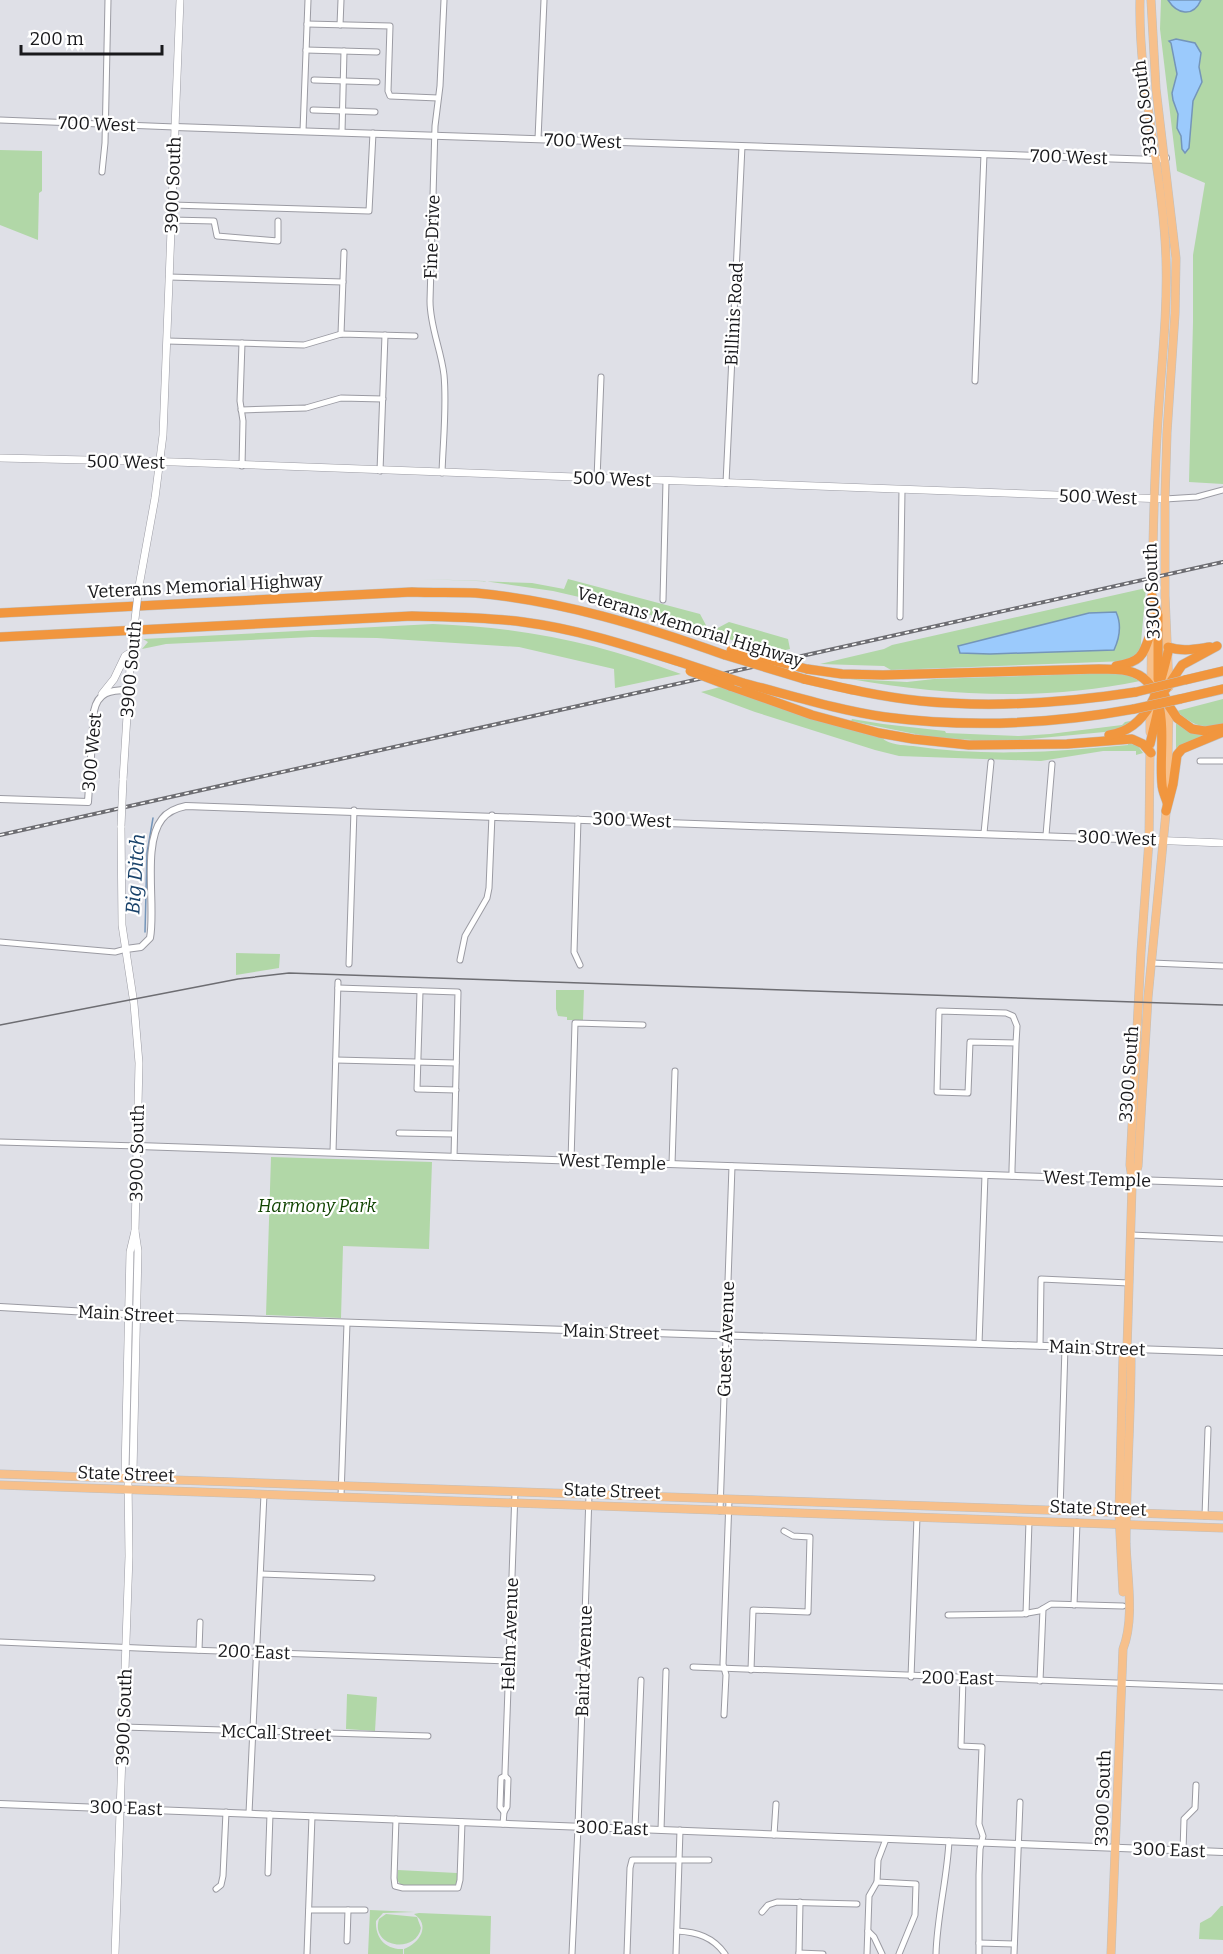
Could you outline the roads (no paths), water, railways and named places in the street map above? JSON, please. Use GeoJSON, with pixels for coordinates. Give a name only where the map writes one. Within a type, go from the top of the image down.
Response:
{"type":"FeatureCollection","features":[{"type":"Feature","properties":{"kind":"highway","name":"Veterans Memorial Highway"},"geometry":{"type":"LineString","coordinates":[[0,613],[412,592],[474,593],[565,607],[728,653],[804,679],[920,701],[985,705],[1066,701],[1136,692],[1223,671]]}},
{"type":"Feature","properties":{"kind":"highway"},"geometry":{"type":"LineString","coordinates":[[1152,596],[1158,615],[1162,786],[1167,806]]}},
{"type":"Feature","properties":{"kind":"highway","name":"Veterans Memorial Highway"},"geometry":{"type":"LineString","coordinates":[[0,637],[412,616],[474,617],[565,629],[656,655],[680,665],[827,705],[883,716],[934,722],[1038,722],[1090,717],[1223,689]]}},
{"type":"Feature","properties":{"kind":"highway"},"geometry":{"type":"LineString","coordinates":[[1099,669],[1131,664],[1139,659],[1144,653],[1151,632]]}},
{"type":"Feature","properties":{"kind":"highway"},"geometry":{"type":"LineString","coordinates":[[680,665],[730,686],[812,715],[879,733],[952,744],[1067,744],[1132,739],[1150,748],[1168,650],[1187,650],[1220,645]]}},
{"type":"Feature","properties":{"kind":"highway"},"geometry":{"type":"LineString","coordinates":[[1026,745],[1121,733],[1135,724],[1185,662],[1220,645]]}},
{"type":"Feature","properties":{"kind":"highway"},"geometry":{"type":"LineString","coordinates":[[728,653],[842,674],[1122,670],[1134,673],[1159,696],[1177,718],[1192,729],[1223,730]]}},
{"type":"Feature","properties":{"kind":"highway"},"geometry":{"type":"LineString","coordinates":[[1167,806],[1177,755],[1182,749],[1223,730]]}},
{"type":"Feature","properties":{"kind":"main road","name":"3900 South"},"geometry":{"type":"LineString","coordinates":[[116,1954],[129,1556],[128,1479],[132,1472],[130,1252],[135,1231],[139,1063],[121,899],[121,826],[130,652],[160,463],[170,277],[180,0]]}},
{"type":"Feature","properties":{"kind":"main road","name":"3300 South"},"geometry":{"type":"LineString","coordinates":[[1140,0],[1140,32],[1165,242],[1166,276],[1151,632],[1159,696]]}},
{"type":"Feature","properties":{"kind":"main road","name":"3300 South"},"geometry":{"type":"LineString","coordinates":[[1151,0],[1156,90],[1166,158],[1177,276],[1165,499],[1165,596],[1168,650]]}},
{"type":"Feature","properties":{"kind":"main road","name":"500 West"},"geometry":{"type":"LineString","coordinates":[[0,458],[1165,499]]}},
{"type":"Feature","properties":{"kind":"main road"},"geometry":{"type":"LineString","coordinates":[[102,694],[114,679],[121,662],[130,652]]}},
{"type":"Feature","properties":{"kind":"main road","name":"3300 South"},"geometry":{"type":"LineString","coordinates":[[1125,1644],[1123,1639],[1123,1358],[1127,1349],[1133,1181],[1130,1165],[1149,840],[1150,748]]}},
{"type":"Feature","properties":{"kind":"main road","name":"3300 South"},"geometry":{"type":"LineString","coordinates":[[1133,1181],[1138,1166],[1152,963],[1167,806]]}},
{"type":"Feature","properties":{"kind":"main road","name":"300 West"},"geometry":{"type":"LineString","coordinates":[[1149,840],[1223,843]]}},
{"type":"Feature","properties":{"kind":"main road"},"geometry":{"type":"LineString","coordinates":[[1142,942],[1149,961],[1152,963]]}},
{"type":"Feature","properties":{"kind":"main road","name":"State Street"},"geometry":{"type":"LineString","coordinates":[[0,1474],[1223,1516]]}},
{"type":"Feature","properties":{"kind":"main road","name":"State Street"},"geometry":{"type":"LineString","coordinates":[[0,1485],[1223,1528]]}},
{"type":"Feature","properties":{"kind":"main road","name":"3300 South"},"geometry":{"type":"LineString","coordinates":[[1111,1954],[1123,1649],[1127,1639],[1128,1608],[1123,1524]]}},
{"type":"Feature","properties":{"kind":"street"},"geometry":{"type":"LineString","coordinates":[[102,172],[108,0]]}},
{"type":"Feature","properties":{"kind":"street"},"geometry":{"type":"LineString","coordinates":[[303,131],[308,0]]}},
{"type":"Feature","properties":{"kind":"street"},"geometry":{"type":"LineString","coordinates":[[340,25],[341,0]]}},
{"type":"Feature","properties":{"kind":"street","name":"Fine Drive"},"geometry":{"type":"LineString","coordinates":[[442,473],[445,384],[430,309],[435,135],[444,0]]}},
{"type":"Feature","properties":{"kind":"street"},"geometry":{"type":"LineString","coordinates":[[538,139],[544,0]]}},
{"type":"Feature","properties":{"kind":"street"},"geometry":{"type":"LineString","coordinates":[[307,24],[390,26],[388,91],[390,96],[438,98]]}},
{"type":"Feature","properties":{"kind":"street"},"geometry":{"type":"LineString","coordinates":[[306,50],[377,52]]}},
{"type":"Feature","properties":{"kind":"street"},"geometry":{"type":"LineString","coordinates":[[342,132],[344,51]]}},
{"type":"Feature","properties":{"kind":"street"},"geometry":{"type":"LineString","coordinates":[[314,80],[377,82]]}},
{"type":"Feature","properties":{"kind":"street"},"geometry":{"type":"LineString","coordinates":[[313,110],[375,112]]}},
{"type":"Feature","properties":{"kind":"street","name":"700 West"},"geometry":{"type":"LineString","coordinates":[[0,120],[1156,160],[1166,158]]}},
{"type":"Feature","properties":{"kind":"street"},"geometry":{"type":"LineString","coordinates":[[172,205],[369,212],[373,133]]}},
{"type":"Feature","properties":{"kind":"street","name":"Billinis Road"},"geometry":{"type":"LineString","coordinates":[[726,483],[741,146]]}},
{"type":"Feature","properties":{"kind":"street"},"geometry":{"type":"LineString","coordinates":[[975,381],[984,154]]}},
{"type":"Feature","properties":{"kind":"street"},"geometry":{"type":"LineString","coordinates":[[171,220],[214,221],[217,236],[275,241],[278,241],[278,221]]}},
{"type":"Feature","properties":{"kind":"street"},"geometry":{"type":"LineString","coordinates":[[341,334],[344,252]]}},
{"type":"Feature","properties":{"kind":"street"},"geometry":{"type":"LineString","coordinates":[[170,277],[343,282]]}},
{"type":"Feature","properties":{"kind":"street"},"geometry":{"type":"LineString","coordinates":[[167,341],[304,345],[341,334],[415,336]]}},
{"type":"Feature","properties":{"kind":"street"},"geometry":{"type":"LineString","coordinates":[[380,471],[385,335]]}},
{"type":"Feature","properties":{"kind":"street"},"geometry":{"type":"LineString","coordinates":[[242,343],[242,466]]}},
{"type":"Feature","properties":{"kind":"street"},"geometry":{"type":"LineString","coordinates":[[597,478],[601,377]]}},
{"type":"Feature","properties":{"kind":"street"},"geometry":{"type":"LineString","coordinates":[[241,410],[300,409],[342,398],[383,399]]}},
{"type":"Feature","properties":{"kind":"street"},"geometry":{"type":"LineString","coordinates":[[663,600],[666,481]]}},
{"type":"Feature","properties":{"kind":"street"},"geometry":{"type":"LineString","coordinates":[[900,617],[902,490]]}},
{"type":"Feature","properties":{"kind":"street","name":"500 West"},"geometry":{"type":"LineString","coordinates":[[1165,499],[1197,496],[1223,490]]}},
{"type":"Feature","properties":{"kind":"street","name":"300 West"},"geometry":{"type":"LineString","coordinates":[[0,799],[88,802],[96,702],[102,694],[110,691],[128,690]]}},
{"type":"Feature","properties":{"kind":"street"},"geometry":{"type":"LineString","coordinates":[[1200,760],[1223,761]]}},
{"type":"Feature","properties":{"kind":"street"},"geometry":{"type":"LineString","coordinates":[[984,833],[991,762]]}},
{"type":"Feature","properties":{"kind":"street"},"geometry":{"type":"LineString","coordinates":[[1046,836],[1052,764]]}},
{"type":"Feature","properties":{"kind":"street","name":"300 West"},"geometry":{"type":"LineString","coordinates":[[126,949],[141,947],[147,943],[151,935],[154,843],[159,823],[172,810],[195,805],[1149,840]]}},
{"type":"Feature","properties":{"kind":"street"},"geometry":{"type":"LineString","coordinates":[[349,964],[354,810]]}},
{"type":"Feature","properties":{"kind":"street"},"geometry":{"type":"LineString","coordinates":[[460,960],[465,936],[487,898],[492,815]]}},
{"type":"Feature","properties":{"kind":"street"},"geometry":{"type":"LineString","coordinates":[[578,819],[574,952],[580,965]]}},
{"type":"Feature","properties":{"kind":"street"},"geometry":{"type":"LineString","coordinates":[[0,942],[114,952],[126,949]]}},
{"type":"Feature","properties":{"kind":"street"},"geometry":{"type":"LineString","coordinates":[[1152,963],[1223,966]]}},
{"type":"Feature","properties":{"kind":"street"},"geometry":{"type":"LineString","coordinates":[[333,1152],[338,985],[458,992],[454,1157]]}},
{"type":"Feature","properties":{"kind":"street"},"geometry":{"type":"LineString","coordinates":[[420,991],[417,1089],[456,1090]]}},
{"type":"Feature","properties":{"kind":"street"},"geometry":{"type":"LineString","coordinates":[[1012,1176],[1017,1026],[1013,1016],[1006,1013],[939,1011],[937,1092],[968,1093],[970,1042],[1016,1043]]}},
{"type":"Feature","properties":{"kind":"street"},"geometry":{"type":"LineString","coordinates":[[571,1161],[575,1023],[643,1025]]}},
{"type":"Feature","properties":{"kind":"street"},"geometry":{"type":"LineString","coordinates":[[336,1060],[456,1063]]}},
{"type":"Feature","properties":{"kind":"street"},"geometry":{"type":"LineString","coordinates":[[672,1164],[675,1071]]}},
{"type":"Feature","properties":{"kind":"street"},"geometry":{"type":"LineString","coordinates":[[399,1133],[454,1134]]}},
{"type":"Feature","properties":{"kind":"street","name":"West Temple"},"geometry":{"type":"LineString","coordinates":[[0,1142],[1223,1183]]}},
{"type":"Feature","properties":{"kind":"street","name":"Guest Avenue"},"geometry":{"type":"LineString","coordinates":[[724,1715],[726,1336],[732,1166]]}},
{"type":"Feature","properties":{"kind":"street"},"geometry":{"type":"LineString","coordinates":[[979,1344],[985,1175]]}},
{"type":"Feature","properties":{"kind":"street"},"geometry":{"type":"LineString","coordinates":[[1131,1235],[1223,1239]]}},
{"type":"Feature","properties":{"kind":"street"},"geometry":{"type":"LineString","coordinates":[[1040,1346],[1041,1279],[1129,1283]]}},
{"type":"Feature","properties":{"kind":"street","name":"Main Street"},"geometry":{"type":"LineString","coordinates":[[0,1307],[132,1315],[347,1323],[1223,1352]]}},
{"type":"Feature","properties":{"kind":"street"},"geometry":{"type":"LineString","coordinates":[[341,1496],[347,1323]]}},
{"type":"Feature","properties":{"kind":"street"},"geometry":{"type":"LineString","coordinates":[[1060,1511],[1065,1347]]}},
{"type":"Feature","properties":{"kind":"street"},"geometry":{"type":"LineString","coordinates":[[1205,1516],[1208,1429]]}},
{"type":"Feature","properties":{"kind":"street","name":"Helm Avenue"},"geometry":{"type":"LineString","coordinates":[[503,1824],[504,1812],[500,1807],[501,1778],[505,1776],[515,1492]]}},
{"type":"Feature","properties":{"kind":"street"},"geometry":{"type":"LineString","coordinates":[[249,1813],[264,1494]]}},
{"type":"Feature","properties":{"kind":"street","name":"Baird Avenue"},"geometry":{"type":"LineString","coordinates":[[572,1954],[589,1495]]}},
{"type":"Feature","properties":{"kind":"street"},"geometry":{"type":"LineString","coordinates":[[911,1677],[917,1517]]}},
{"type":"Feature","properties":{"kind":"street"},"geometry":{"type":"LineString","coordinates":[[1026,1614],[1029,1521]]}},
{"type":"Feature","properties":{"kind":"street"},"geometry":{"type":"LineString","coordinates":[[1074,1605],[1077,1522]]}},
{"type":"Feature","properties":{"kind":"street"},"geometry":{"type":"LineString","coordinates":[[751,1670],[753,1610],[808,1612],[810,1537],[793,1536],[784,1531]]}},
{"type":"Feature","properties":{"kind":"street"},"geometry":{"type":"LineString","coordinates":[[261,1574],[372,1578]]}},
{"type":"Feature","properties":{"kind":"street"},"geometry":{"type":"LineString","coordinates":[[948,1615],[1026,1614],[1051,1604],[1123,1606]]}},
{"type":"Feature","properties":{"kind":"street"},"geometry":{"type":"LineString","coordinates":[[1040,1681],[1043,1609]]}},
{"type":"Feature","properties":{"kind":"street"},"geometry":{"type":"LineString","coordinates":[[199,1650],[200,1622]]}},
{"type":"Feature","properties":{"kind":"street","name":"200 East"},"geometry":{"type":"LineString","coordinates":[[0,1642],[509,1661]]}},
{"type":"Feature","properties":{"kind":"street","name":"200 East"},"geometry":{"type":"LineString","coordinates":[[693,1667],[1223,1687]]}},
{"type":"Feature","properties":{"kind":"street"},"geometry":{"type":"LineString","coordinates":[[661,1830],[666,1671]]}},
{"type":"Feature","properties":{"kind":"street"},"geometry":{"type":"LineString","coordinates":[[963,1678],[961,1746],[982,1747],[979,1824],[983,1836],[978,1893],[979,1954]]}},
{"type":"Feature","properties":{"kind":"street"},"geometry":{"type":"LineString","coordinates":[[635,1829],[641,1680]]}},
{"type":"Feature","properties":{"kind":"street","name":"McCall Street"},"geometry":{"type":"LineString","coordinates":[[123,1727],[428,1736]]}},
{"type":"Feature","properties":{"kind":"street"},"geometry":{"type":"LineString","coordinates":[[1183,1851],[1184,1819],[1195,1808],[1196,1785]]}},
{"type":"Feature","properties":{"kind":"street"},"geometry":{"type":"LineString","coordinates":[[1014,1954],[1020,1802]]}},
{"type":"Feature","properties":{"kind":"street","name":"300 East"},"geometry":{"type":"LineString","coordinates":[[0,1804],[1223,1852]]}},
{"type":"Feature","properties":{"kind":"street"},"geometry":{"type":"LineString","coordinates":[[774,1835],[776,1804]]}},
{"type":"Feature","properties":{"kind":"street"},"geometry":{"type":"LineString","coordinates":[[216,1889],[221,1885],[223,1876],[226,1812]]}},
{"type":"Feature","properties":{"kind":"street"},"geometry":{"type":"LineString","coordinates":[[268,1873],[270,1814]]}},
{"type":"Feature","properties":{"kind":"street"},"geometry":{"type":"LineString","coordinates":[[307,1954],[312,1816]]}},
{"type":"Feature","properties":{"kind":"street"},"geometry":{"type":"LineString","coordinates":[[396,1819],[395,1886],[403,1888],[450,1890],[458,1888],[462,1822]]}},
{"type":"Feature","properties":{"kind":"street"},"geometry":{"type":"LineString","coordinates":[[676,1954],[680,1830]]}},
{"type":"Feature","properties":{"kind":"street"},"geometry":{"type":"LineString","coordinates":[[867,1954],[869,1896],[877,1882],[878,1860],[886,1839]]}},
{"type":"Feature","properties":{"kind":"street"},"geometry":{"type":"LineString","coordinates":[[936,1954],[937,1921],[947,1868],[948,1841]]}},
{"type":"Feature","properties":{"kind":"street"},"geometry":{"type":"LineString","coordinates":[[627,1954],[632,1860],[709,1860]]}},
{"type":"Feature","properties":{"kind":"street"},"geometry":{"type":"LineString","coordinates":[[877,1882],[916,1884],[915,1915],[899,1954]]}},
{"type":"Feature","properties":{"kind":"street"},"geometry":{"type":"LineString","coordinates":[[762,1912],[768,1905],[777,1902],[857,1904]]}},
{"type":"Feature","properties":{"kind":"street"},"geometry":{"type":"LineString","coordinates":[[800,1902],[799,1954],[823,1954]]}},
{"type":"Feature","properties":{"kind":"street"},"geometry":{"type":"LineString","coordinates":[[309,1910],[365,1910]]}},
{"type":"Feature","properties":{"kind":"street"},"geometry":{"type":"LineString","coordinates":[[347,1941],[348,1910]]}},
{"type":"Feature","properties":{"kind":"street"},"geometry":{"type":"LineString","coordinates":[[676,1931],[703,1935],[725,1954]]}},
{"type":"Feature","properties":{"kind":"street"},"geometry":{"type":"LineString","coordinates":[[868,1931],[874,1937],[882,1954]]}},
{"type":"Feature","properties":{"kind":"street"},"geometry":{"type":"LineString","coordinates":[[979,1943],[1014,1944]]}},
{"type":"Feature","properties":{"kind":"water"},"geometry":{"type":"Polygon","coordinates":[[[1168,0],[1201,0],[1194,10],[1185,12],[1180,11],[1168,0]]]}},
{"type":"Feature","properties":{"kind":"water"},"geometry":{"type":"Polygon","coordinates":[[[1176,39],[1195,43],[1201,53],[1199,67],[1202,82],[1193,101],[1189,148],[1185,153],[1177,128],[1178,114],[1172,93],[1177,74],[1169,41],[1176,39]]]}},
{"type":"Feature","properties":{"kind":"water"},"geometry":{"type":"Polygon","coordinates":[[[1116,612],[1120,631],[1114,650],[990,654],[960,653],[958,646],[1089,613],[1116,612]]]}},
{"type":"Feature","properties":{"kind":"waterway","name":"Big Ditch"},"geometry":{"type":"LineString","coordinates":[[145,932],[147,853],[153,818]]}},
{"type":"Feature","properties":{"kind":"tram line"},"geometry":{"type":"LineString","coordinates":[[0,1025],[238,979],[289,973],[1223,1005]]}},
{"type":"Feature","properties":{"kind":"railway"},"geometry":{"type":"LineString","coordinates":[[0,835],[1223,562]]}},
{"type":"Feature","properties":{"kind":"park label","name":"Harmony Park"},"geometry":{"type":"Point","coordinates":[317,1206]}}]}
